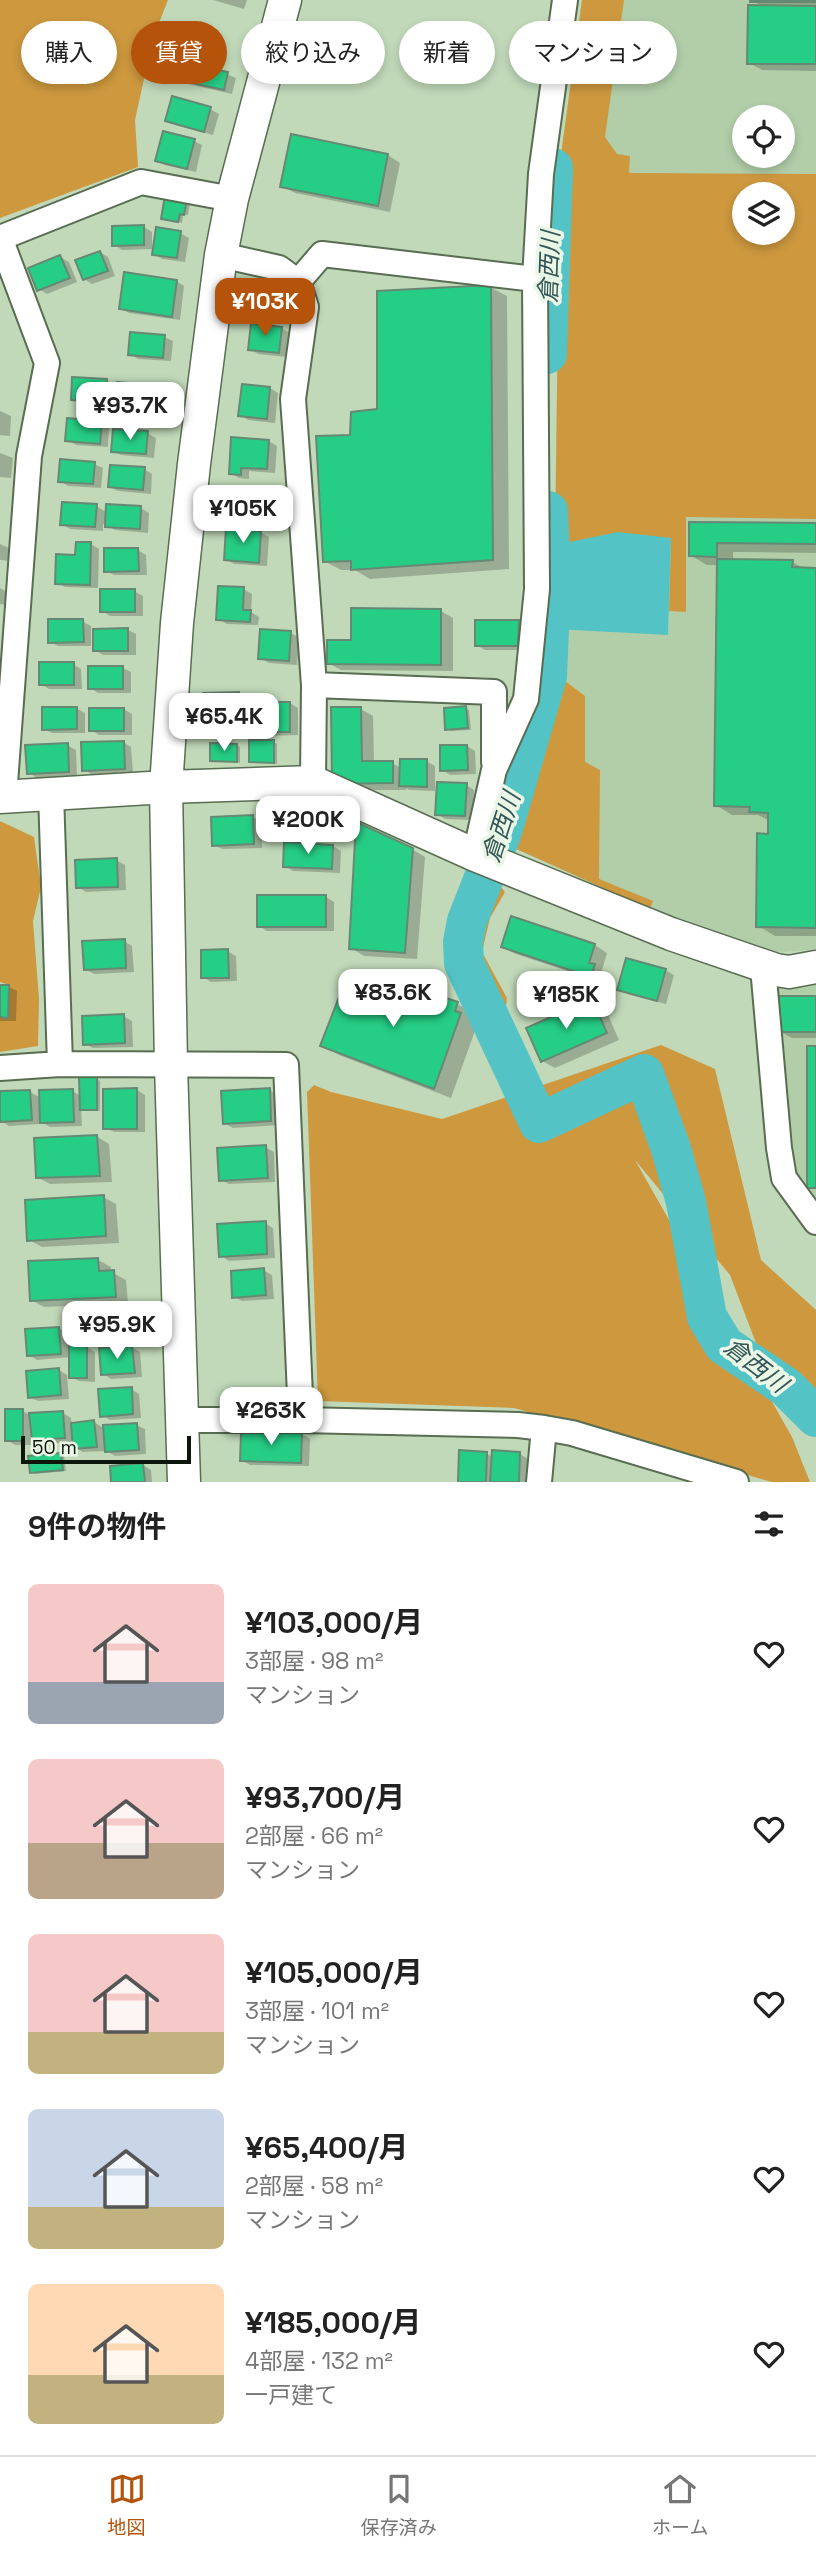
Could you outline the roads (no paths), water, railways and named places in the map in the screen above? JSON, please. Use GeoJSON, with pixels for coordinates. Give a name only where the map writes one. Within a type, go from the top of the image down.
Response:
{"type":"FeatureCollection","features":[{"type":"Feature","properties":{"kind":"street"},"geometry":{"type":"LineString","coordinates":[[184,1482],[171,1065],[166,787],[177,623],[221,255],[232,199],[285,0]]}},
{"type":"Feature","properties":{"kind":"street"},"geometry":{"type":"LineString","coordinates":[[475,855],[494,770],[526,699],[537,589],[535,279],[541,174],[565,0]]}},
{"type":"Feature","properties":{"kind":"street"},"geometry":{"type":"LineString","coordinates":[[232,199],[141,182],[0,239],[47,363],[29,456],[2,797],[313,782],[475,855],[671,934],[764,967],[789,972],[816,967]]}},
{"type":"Feature","properties":{"kind":"street"},"geometry":{"type":"LineString","coordinates":[[298,282],[322,254],[535,279]]}},
{"type":"Feature","properties":{"kind":"street"},"geometry":{"type":"LineString","coordinates":[[221,255],[279,268],[298,282],[306,307],[293,399],[314,685],[313,782]]}},
{"type":"Feature","properties":{"kind":"street"},"geometry":{"type":"LineString","coordinates":[[314,685],[494,692],[494,770]]}},
{"type":"Feature","properties":{"kind":"street"},"geometry":{"type":"LineString","coordinates":[[51,794],[60,1064]]}},
{"type":"Feature","properties":{"kind":"street"},"geometry":{"type":"LineString","coordinates":[[764,967],[784,1178],[816,1222]]}},
{"type":"Feature","properties":{"kind":"street"},"geometry":{"type":"LineString","coordinates":[[0,1068],[60,1064],[286,1065],[300,1420]]}},
{"type":"Feature","properties":{"kind":"street"},"geometry":{"type":"LineString","coordinates":[[183,1420],[518,1425],[572,1433],[736,1482]]}},
{"type":"Feature","properties":{"kind":"street"},"geometry":{"type":"LineString","coordinates":[[538,1482],[544,1428]]}},
{"type":"Feature","properties":{"kind":"water"},"geometry":{"type":"Polygon","coordinates":[[[618,532],[671,538],[668,635],[555,629],[555,545],[618,532]]]}},
{"type":"Feature","properties":{"kind":"waterway","name":"倉西川"},"geometry":{"type":"LineString","coordinates":[[547,354],[553,168]]}},
{"type":"Feature","properties":{"kind":"waterway","name":"倉西川"},"geometry":{"type":"LineString","coordinates":[[548,511],[551,583],[547,676],[502,832],[467,921],[463,942],[464,963],[539,1123],[644,1074],[671,1149],[686,1202],[707,1317],[724,1345],[786,1387],[816,1417]]}}]}
